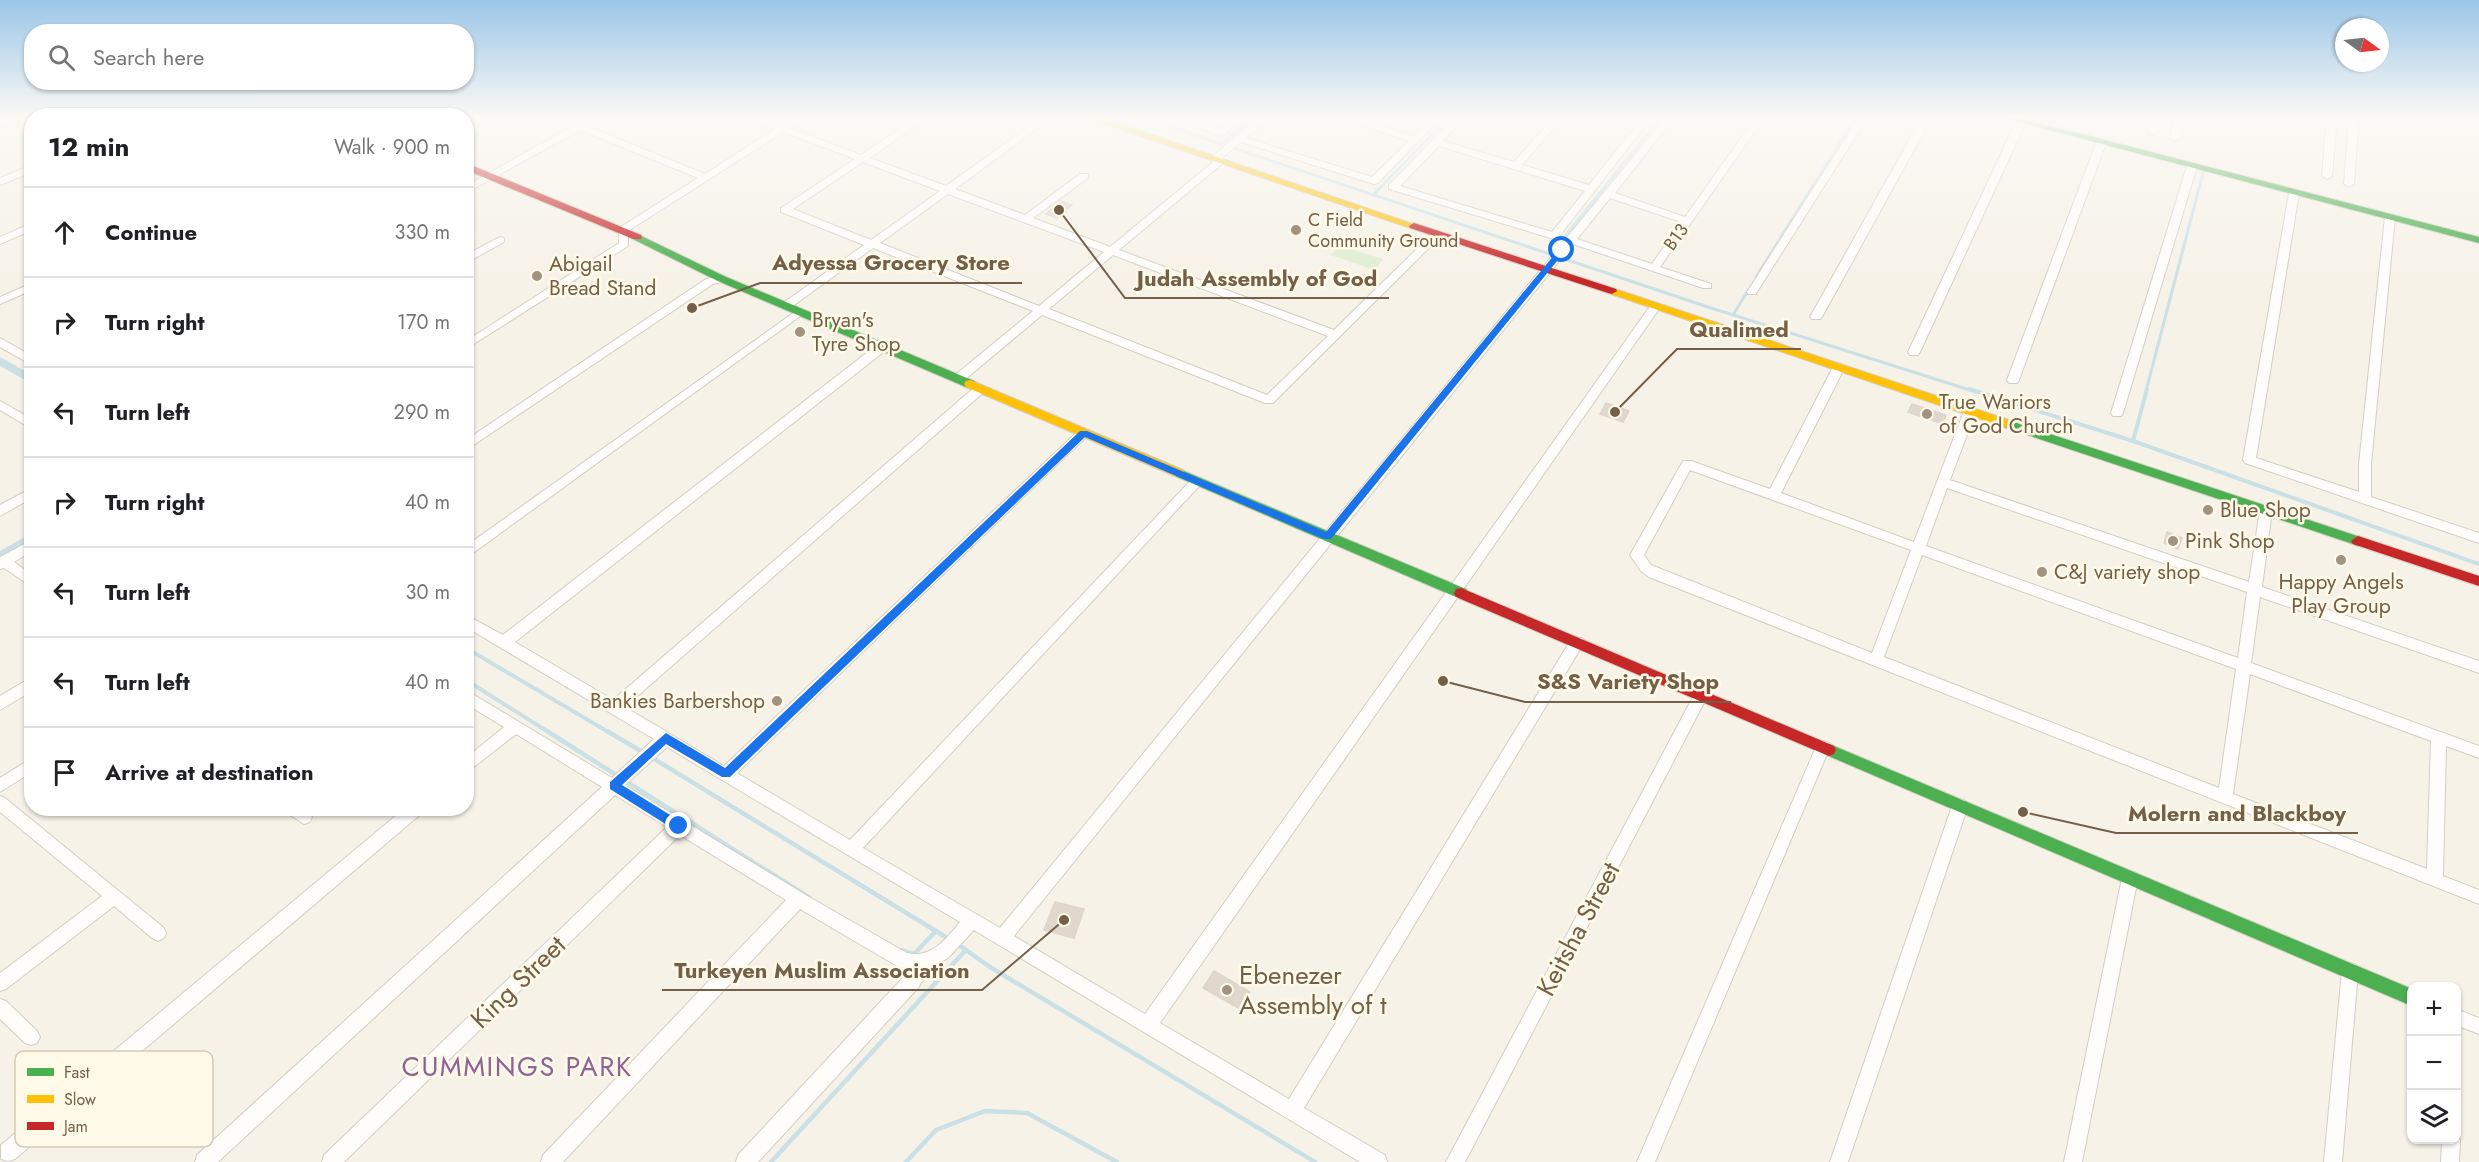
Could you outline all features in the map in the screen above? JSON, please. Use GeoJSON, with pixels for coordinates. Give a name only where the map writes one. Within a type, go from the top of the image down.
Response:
{"type":"FeatureCollection","features":[{"type":"Feature","properties":{"kind":"street"},"geometry":{"type":"LineString","coordinates":[[479,171],[623,230],[722,279],[799,312],[2407,996]]}},
{"type":"Feature","properties":{"kind":"street"},"geometry":{"type":"LineString","coordinates":[[474,185],[499,171]]}},
{"type":"Feature","properties":{"kind":"street"},"geometry":{"type":"LineString","coordinates":[[689,171],[706,178]]}},
{"type":"Feature","properties":{"kind":"street"},"geometry":{"type":"LineString","coordinates":[[623,230],[717,171]]}},
{"type":"Feature","properties":{"kind":"street"},"geometry":{"type":"LineString","coordinates":[[841,171],[784,210],[1269,400],[1334,333],[1438,234]]}},
{"type":"Feature","properties":{"kind":"street"},"geometry":{"type":"LineString","coordinates":[[899,171],[1334,333]]}},
{"type":"Feature","properties":{"kind":"street"},"geometry":{"type":"LineString","coordinates":[[786,306],[974,171]]}},
{"type":"Feature","properties":{"kind":"street"},"geometry":{"type":"LineString","coordinates":[[958,379],[1205,171]]}},
{"type":"Feature","properties":{"kind":"street"},"geometry":{"type":"LineString","coordinates":[[1251,171],[2479,581]]}},
{"type":"Feature","properties":{"kind":"street"},"geometry":{"type":"LineString","coordinates":[[1343,171],[1374,181],[1384,171]]}},
{"type":"Feature","properties":{"kind":"street"},"geometry":{"type":"LineString","coordinates":[[1408,171],[1393,187],[1554,237],[1604,171]]}},
{"type":"Feature","properties":{"kind":"street"},"geometry":{"type":"LineString","coordinates":[[1533,171],[1590,189]]}},
{"type":"Feature","properties":{"kind":"street"},"geometry":{"type":"LineString","coordinates":[[1002,938],[1627,171]]}},
{"type":"Feature","properties":{"kind":"street","name":"B13"},"geometry":{"type":"LineString","coordinates":[[1654,268],[1722,171]]}},
{"type":"Feature","properties":{"kind":"street"},"geometry":{"type":"LineString","coordinates":[[1752,292],[1829,171]]}},
{"type":"Feature","properties":{"kind":"street"},"geometry":{"type":"LineString","coordinates":[[1816,317],[1897,171]]}},
{"type":"Feature","properties":{"kind":"street"},"geometry":{"type":"LineString","coordinates":[[1914,352],[1998,171]]}},
{"type":"Feature","properties":{"kind":"street"},"geometry":{"type":"LineString","coordinates":[[2013,380],[2091,171]]}},
{"type":"Feature","properties":{"kind":"street"},"geometry":{"type":"LineString","coordinates":[[2117,413],[2190,171]]}},
{"type":"Feature","properties":{"kind":"street"},"geometry":{"type":"LineString","coordinates":[[2210,171],[2479,240]]}},
{"type":"Feature","properties":{"kind":"street"},"geometry":{"type":"LineString","coordinates":[[2327,171],[2327,176]]}},
{"type":"Feature","properties":{"kind":"street"},"geometry":{"type":"LineString","coordinates":[[2349,184],[2350,171]]}},
{"type":"Feature","properties":{"kind":"street"},"geometry":{"type":"LineString","coordinates":[[0,182],[24,172]]}},
{"type":"Feature","properties":{"kind":"street"},"geometry":{"type":"LineString","coordinates":[[1026,219],[1084,176]]}},
{"type":"Feature","properties":{"kind":"street"},"geometry":{"type":"LineString","coordinates":[[2294,193],[2249,460],[2479,538]]}},
{"type":"Feature","properties":{"kind":"street"},"geometry":{"type":"LineString","coordinates":[[1608,194],[1687,221]]}},
{"type":"Feature","properties":{"kind":"street"},"geometry":{"type":"LineString","coordinates":[[2365,500],[2365,464],[2390,217]]}},
{"type":"Feature","properties":{"kind":"street"},"geometry":{"type":"LineString","coordinates":[[0,241],[24,230]]}},
{"type":"Feature","properties":{"kind":"street"},"geometry":{"type":"LineString","coordinates":[[474,341],[624,244],[623,230]]}},
{"type":"Feature","properties":{"kind":"street"},"geometry":{"type":"LineString","coordinates":[[474,255],[500,240]]}},
{"type":"Feature","properties":{"kind":"street"},"geometry":{"type":"LineString","coordinates":[[1570,240],[1707,286]]}},
{"type":"Feature","properties":{"kind":"street"},"geometry":{"type":"LineString","coordinates":[[474,440],[710,280],[722,279]]}},
{"type":"Feature","properties":{"kind":"street"},"geometry":{"type":"LineString","coordinates":[[0,302],[24,290]]}},
{"type":"Feature","properties":{"kind":"street"},"geometry":{"type":"LineString","coordinates":[[1148,1025],[1655,307]]}},
{"type":"Feature","properties":{"kind":"street"},"geometry":{"type":"LineString","coordinates":[[474,547],[799,312]]}},
{"type":"Feature","properties":{"kind":"street"},"geometry":{"type":"LineString","coordinates":[[0,342],[24,354]]}},
{"type":"Feature","properties":{"kind":"street"},"geometry":{"type":"LineString","coordinates":[[505,642],[882,347]]}},
{"type":"Feature","properties":{"kind":"street"},"geometry":{"type":"LineString","coordinates":[[1773,496],[1839,367]]}},
{"type":"Feature","properties":{"kind":"street"},"geometry":{"type":"LineString","coordinates":[[614,708],[980,389]]}},
{"type":"Feature","properties":{"kind":"street"},"geometry":{"type":"LineString","coordinates":[[0,405],[24,420]]}},
{"type":"Feature","properties":{"kind":"street"},"geometry":{"type":"LineString","coordinates":[[1876,660],[1970,411]]}},
{"type":"Feature","properties":{"kind":"street"},"geometry":{"type":"LineString","coordinates":[[726,774],[1083,433]]}},
{"type":"Feature","properties":{"kind":"street"},"geometry":{"type":"LineString","coordinates":[[2479,752],[1686,464],[1637,555],[1646,568],[1654,573],[2479,897]]}},
{"type":"Feature","properties":{"kind":"street"},"geometry":{"type":"LineString","coordinates":[[852,849],[1197,481]]}},
{"type":"Feature","properties":{"kind":"street"},"geometry":{"type":"LineString","coordinates":[[1944,482],[2479,667]]}},
{"type":"Feature","properties":{"kind":"street"},"geometry":{"type":"LineString","coordinates":[[0,511],[24,497]]}},
{"type":"Feature","properties":{"kind":"street"},"geometry":{"type":"LineString","coordinates":[[2225,797],[2266,510]]}},
{"type":"Feature","properties":{"kind":"street"},"geometry":{"type":"LineString","coordinates":[[24,550],[2,562],[24,577]]}},
{"type":"Feature","properties":{"kind":"street"},"geometry":{"type":"LineString","coordinates":[[474,625],[1378,1162]]}},
{"type":"Feature","properties":{"kind":"street"},"geometry":{"type":"LineString","coordinates":[[1292,1111],[1577,642]]}},
{"type":"Feature","properties":{"kind":"street"},"geometry":{"type":"LineString","coordinates":[[0,704],[24,688]]}},
{"type":"Feature","properties":{"kind":"street","name":"Keitsha Street"},"geometry":{"type":"LineString","coordinates":[[1455,1162],[1701,695]]}},
{"type":"Feature","properties":{"kind":"street"},"geometry":{"type":"LineString","coordinates":[[474,701],[798,899],[903,960],[913,964],[934,960],[972,920]]}},
{"type":"Feature","properties":{"kind":"street"},"geometry":{"type":"LineString","coordinates":[[474,760],[516,726]]}},
{"type":"Feature","properties":{"kind":"street"},"geometry":{"type":"LineString","coordinates":[[2435,880],[2439,737]]}},
{"type":"Feature","properties":{"kind":"street"},"geometry":{"type":"LineString","coordinates":[[204,1162],[666,738]]}},
{"type":"Feature","properties":{"kind":"street"},"geometry":{"type":"LineString","coordinates":[[1646,1162],[1823,747]]}},
{"type":"Feature","properties":{"kind":"street"},"geometry":{"type":"LineString","coordinates":[[0,786],[24,770]]}},
{"type":"Feature","properties":{"kind":"street"},"geometry":{"type":"LineString","coordinates":[[0,803],[112,898],[158,933]]}},
{"type":"Feature","properties":{"kind":"street"},"geometry":{"type":"LineString","coordinates":[[1839,1162],[1960,806]]}},
{"type":"Feature","properties":{"kind":"street"},"geometry":{"type":"LineString","coordinates":[[128,1051],[407,816]]}},
{"type":"Feature","properties":{"kind":"street","name":"King Street"},"geometry":{"type":"LineString","coordinates":[[330,1162],[679,826]]}},
{"type":"Feature","properties":{"kind":"street"},"geometry":{"type":"LineString","coordinates":[[2073,1162],[2130,878]]}},
{"type":"Feature","properties":{"kind":"street"},"geometry":{"type":"LineString","coordinates":[[0,983],[112,898]]}},
{"type":"Feature","properties":{"kind":"street"},"geometry":{"type":"LineString","coordinates":[[550,1162],[798,899]]}},
{"type":"Feature","properties":{"kind":"street"},"geometry":{"type":"LineString","coordinates":[[745,1162],[912,982],[924,963]]}},
{"type":"Feature","properties":{"kind":"street"},"geometry":{"type":"LineString","coordinates":[[2336,1161],[2350,971]]}},
{"type":"Feature","properties":{"kind":"street"},"geometry":{"type":"LineString","coordinates":[[0,1007],[31,1036]]}},
{"type":"Feature","properties":{"kind":"street"},"geometry":{"type":"LineString","coordinates":[[2461,1019],[2479,1026]]}},
{"type":"Feature","properties":{"kind":"street"},"geometry":{"type":"LineString","coordinates":[[2450,1161],[2451,1144]]}},
{"type":"Feature","properties":{"kind":"street"},"geometry":{"type":"LineString","coordinates":[[8,1152],[15,1146]]}},
{"type":"Feature","properties":{"kind":"green space"},"geometry":{"type":"Polygon","coordinates":[[[1341,246],[1383,259],[1375,270],[1330,255],[1341,246]]]}},
{"type":"Feature","properties":{"kind":"building"},"geometry":{"type":"Polygon","coordinates":[[[1061,201],[1072,205],[1057,218],[1046,214],[1061,201]]]}},
{"type":"Feature","properties":{"kind":"building"},"geometry":{"type":"Polygon","coordinates":[[[1606,403],[1629,411],[1623,422],[1600,414],[1606,403]]]}},
{"type":"Feature","properties":{"kind":"building","name":"True Wariors of God Church"},"geometry":{"type":"Polygon","coordinates":[[[1912,404],[1946,415],[1943,424],[1908,412],[1912,404]]]}},
{"type":"Feature","properties":{"kind":"building","name":"Pink Shop"},"geometry":{"type":"Polygon","coordinates":[[[2167,532],[2182,538],[2178,549],[2164,543],[2167,532]]]}},
{"type":"Feature","properties":{"kind":"building"},"geometry":{"type":"Polygon","coordinates":[[[1055,902],[1084,909],[1074,938],[1044,930],[1055,902]]]}},
{"type":"Feature","properties":{"kind":"building","name":"Ebenezer Assembly of t"},"geometry":{"type":"Polygon","coordinates":[[[1214,971],[1250,992],[1240,1009],[1203,988],[1214,971]]]}},
{"type":"Feature","properties":{"kind":"waterway"},"geometry":{"type":"LineString","coordinates":[[1303,171],[1733,315]]}},
{"type":"Feature","properties":{"kind":"waterway"},"geometry":{"type":"LineString","coordinates":[[1374,194],[1396,171]]}},
{"type":"Feature","properties":{"kind":"waterway"},"geometry":{"type":"LineString","coordinates":[[1551,254],[1617,171]]}},
{"type":"Feature","properties":{"kind":"waterway"},"geometry":{"type":"LineString","coordinates":[[1756,277],[1822,171]]}},
{"type":"Feature","properties":{"kind":"waterway"},"geometry":{"type":"LineString","coordinates":[[2146,391],[2203,171]]}},
{"type":"Feature","properties":{"kind":"waterway"},"geometry":{"type":"LineString","coordinates":[[1733,315],[1749,289]]}},
{"type":"Feature","properties":{"kind":"waterway"},"geometry":{"type":"LineString","coordinates":[[1733,315],[1973,391]]}},
{"type":"Feature","properties":{"kind":"waterway"},"geometry":{"type":"LineString","coordinates":[[0,361],[24,375]]}},
{"type":"Feature","properties":{"kind":"waterway"},"geometry":{"type":"LineString","coordinates":[[1969,389],[2133,441]]}},
{"type":"Feature","properties":{"kind":"waterway"},"geometry":{"type":"LineString","coordinates":[[2133,441],[2147,389]]}},
{"type":"Feature","properties":{"kind":"waterway"},"geometry":{"type":"LineString","coordinates":[[2133,441],[2479,564]]}},
{"type":"Feature","properties":{"kind":"waterway"},"geometry":{"type":"LineString","coordinates":[[0,557],[24,543]]}},
{"type":"Feature","properties":{"kind":"waterway"},"geometry":{"type":"LineString","coordinates":[[474,653],[610,733]]}},
{"type":"Feature","properties":{"kind":"waterway"},"geometry":{"type":"LineString","coordinates":[[474,685],[550,733]]}},
{"type":"Feature","properties":{"kind":"waterway"},"geometry":{"type":"LineString","coordinates":[[547,731],[810,898]]}},
{"type":"Feature","properties":{"kind":"waterway"},"geometry":{"type":"LineString","coordinates":[[607,731],[644,753]]}},
{"type":"Feature","properties":{"kind":"waterway"},"geometry":{"type":"LineString","coordinates":[[651,757],[936,931]]}},
{"type":"Feature","properties":{"kind":"waterway"},"geometry":{"type":"LineString","coordinates":[[900,950],[914,954],[936,931]]}},
{"type":"Feature","properties":{"kind":"waterway"},"geometry":{"type":"LineString","coordinates":[[936,931],[949,939]]}},
{"type":"Feature","properties":{"kind":"waterway"},"geometry":{"type":"LineString","coordinates":[[956,943],[990,967],[1315,1162]]}},
{"type":"Feature","properties":{"kind":"waterway"},"geometry":{"type":"LineString","coordinates":[[771,1162],[964,952]]}},
{"type":"Feature","properties":{"kind":"waterway"},"geometry":{"type":"LineString","coordinates":[[906,1162],[936,1130],[985,1111],[1027,1113],[1117,1162]]}},
{"type":"Feature","properties":{"kind":"traffic: fast"},"geometry":{"type":"LineString","coordinates":[[2213,171],[2479,240]]}},
{"type":"Feature","properties":{"kind":"traffic: fast"},"geometry":{"type":"LineString","coordinates":[[637,237],[722,279],[970,384]]}},
{"type":"Feature","properties":{"kind":"traffic: fast"},"geometry":{"type":"LineString","coordinates":[[2008,424],[2358,541]]}},
{"type":"Feature","properties":{"kind":"traffic: fast"},"geometry":{"type":"LineString","coordinates":[[1179,473],[1461,593]]}},
{"type":"Feature","properties":{"kind":"traffic: fast"},"geometry":{"type":"LineString","coordinates":[[1829,750],[2407,996]]}},
{"type":"Feature","properties":{"kind":"traffic: slow"},"geometry":{"type":"LineString","coordinates":[[1251,171],[1414,226]]}},
{"type":"Feature","properties":{"kind":"traffic: slow"},"geometry":{"type":"LineString","coordinates":[[1612,291],[2008,424]]}},
{"type":"Feature","properties":{"kind":"traffic: slow"},"geometry":{"type":"LineString","coordinates":[[970,384],[1179,473]]}},
{"type":"Feature","properties":{"kind":"traffic: jam"},"geometry":{"type":"LineString","coordinates":[[479,171],[637,237]]}},
{"type":"Feature","properties":{"kind":"traffic: jam"},"geometry":{"type":"LineString","coordinates":[[1414,226],[1612,291]]}},
{"type":"Feature","properties":{"kind":"traffic: jam"},"geometry":{"type":"LineString","coordinates":[[2358,541],[2479,581]]}},
{"type":"Feature","properties":{"kind":"traffic: jam"},"geometry":{"type":"LineString","coordinates":[[1461,593],[1829,750]]}},
{"type":"Feature","properties":{"kind":"place","name":"Judah Assembly of God"},"geometry":{"type":"Point","coordinates":[1059,210]}},
{"type":"Feature","properties":{"kind":"place","name":"C Field Community Ground"},"geometry":{"type":"Point","coordinates":[1296,230]}},
{"type":"Feature","properties":{"kind":"place","name":"Abigail Bread Stand"},"geometry":{"type":"Point","coordinates":[537,276]}},
{"type":"Feature","properties":{"kind":"place","name":"Adyessa Grocery Store"},"geometry":{"type":"Point","coordinates":[692,308]}},
{"type":"Feature","properties":{"kind":"place","name":"Bryan's Tyre Shop"},"geometry":{"type":"Point","coordinates":[800,332]}},
{"type":"Feature","properties":{"kind":"place","name":"Qualimed"},"geometry":{"type":"Point","coordinates":[1615,412]}},
{"type":"Feature","properties":{"kind":"place","name":"True Wariors of God Church"},"geometry":{"type":"Point","coordinates":[1927,414]}},
{"type":"Feature","properties":{"kind":"place","name":"Blue Shop"},"geometry":{"type":"Point","coordinates":[2208,510]}},
{"type":"Feature","properties":{"kind":"place","name":"Pink Shop"},"geometry":{"type":"Point","coordinates":[2173,541]}},
{"type":"Feature","properties":{"kind":"place","name":"Happy Angels Play Group"},"geometry":{"type":"Point","coordinates":[2341,560]}},
{"type":"Feature","properties":{"kind":"place","name":"C&J variety shop"},"geometry":{"type":"Point","coordinates":[2042,572]}},
{"type":"Feature","properties":{"kind":"place","name":"S&S Variety Shop"},"geometry":{"type":"Point","coordinates":[1443,681]}},
{"type":"Feature","properties":{"kind":"place","name":"Bankies Barbershop"},"geometry":{"type":"Point","coordinates":[777,701]}},
{"type":"Feature","properties":{"kind":"place","name":"Molern and Blackboy"},"geometry":{"type":"Point","coordinates":[2023,812]}},
{"type":"Feature","properties":{"kind":"place","name":"Turkeyen Muslim Association"},"geometry":{"type":"Point","coordinates":[1064,920]}},
{"type":"Feature","properties":{"kind":"place","name":"Ebenezer Assembly of t"},"geometry":{"type":"Point","coordinates":[1227,990]}},
{"type":"Feature","properties":{"kind":"district","name":"CUMMINGS PARK"},"geometry":{"type":"Point","coordinates":[517,1066]}},
{"type":"Feature","properties":{"kind":"route"},"geometry":{"type":"LineString","coordinates":[[679,826],[614,786],[666,738],[726,774],[1083,433],[1328,536],[1562,250]]}}]}
